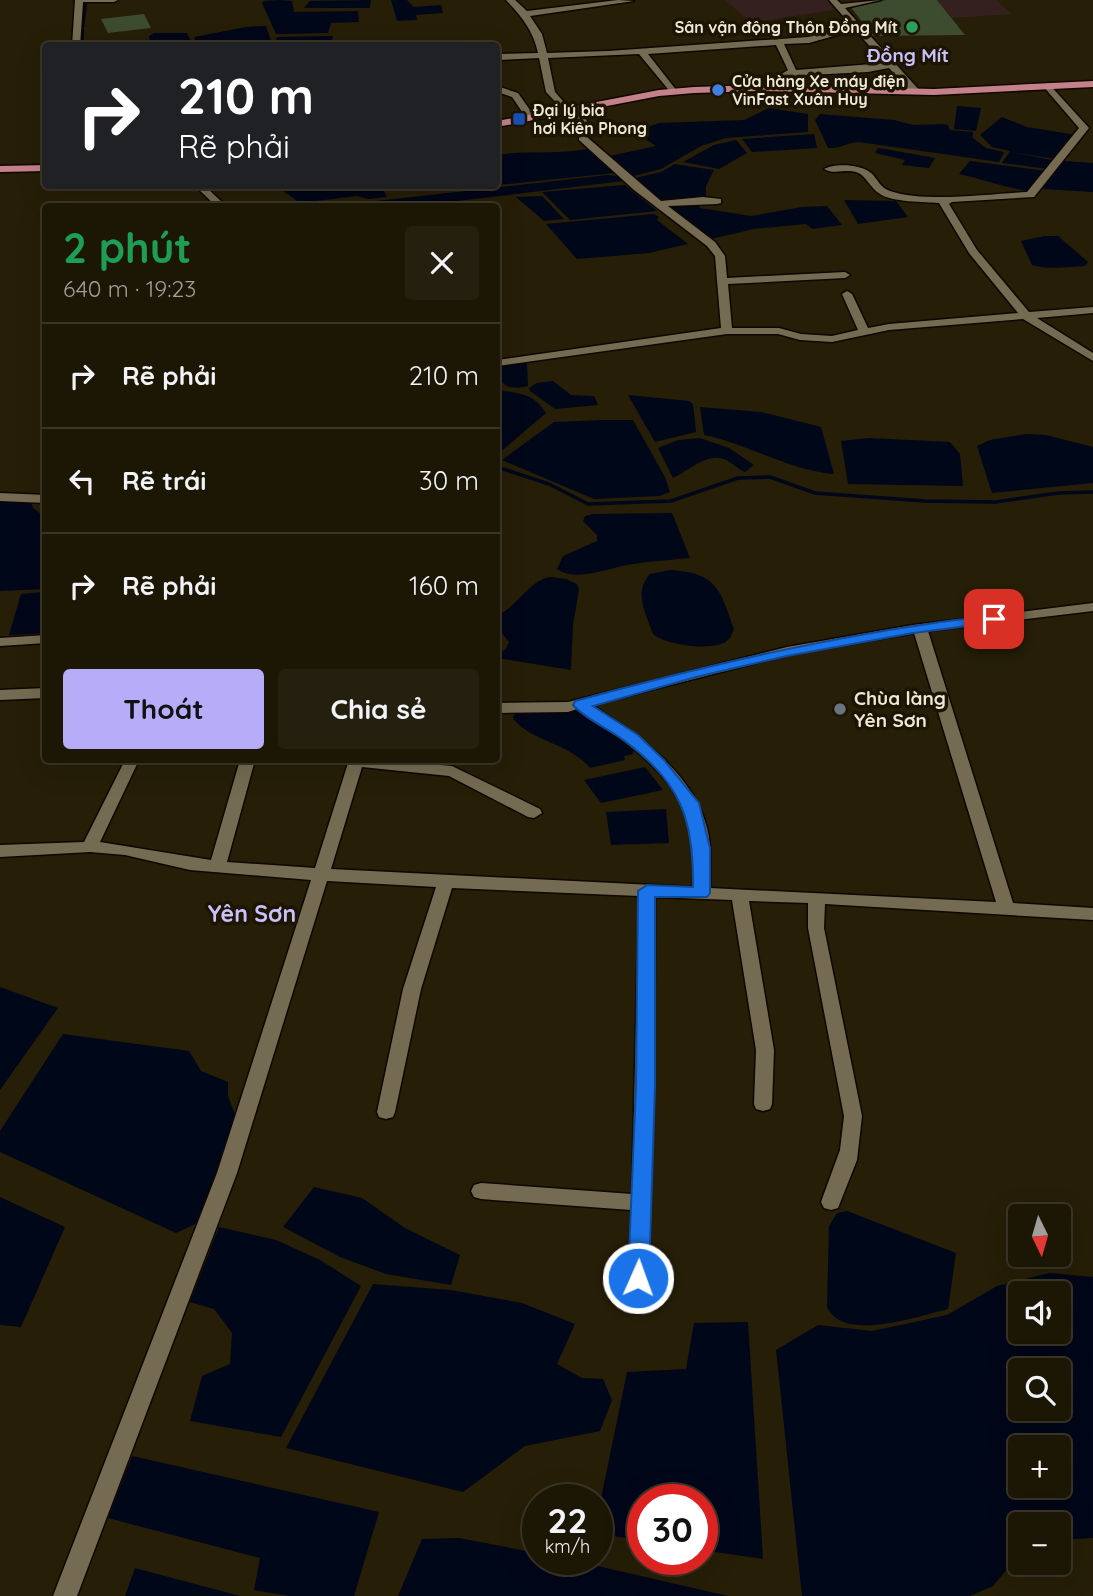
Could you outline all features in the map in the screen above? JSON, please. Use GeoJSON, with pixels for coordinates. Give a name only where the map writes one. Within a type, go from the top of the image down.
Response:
{"type":"FeatureCollection","features":[{"type":"Feature","properties":{"kind":"main road"},"geometry":{"type":"LineString","coordinates":[[500,123],[672,91],[727,88],[916,92],[1093,84]]}},
{"type":"Feature","properties":{"kind":"main road"},"geometry":{"type":"LineString","coordinates":[[0,169],[42,167]]}},
{"type":"Feature","properties":{"kind":"street"},"geometry":{"type":"LineString","coordinates":[[76,42],[79,0],[114,0]]}},
{"type":"Feature","properties":{"kind":"street"},"geometry":{"type":"LineString","coordinates":[[510,0],[525,14],[538,34],[551,92],[571,109],[584,126],[582,138],[659,204],[711,244],[720,256],[727,331]]}},
{"type":"Feature","properties":{"kind":"street"},"geometry":{"type":"LineString","coordinates":[[837,3],[877,0]]}},
{"type":"Feature","properties":{"kind":"street"},"geometry":{"type":"LineString","coordinates":[[525,14],[630,1]]}},
{"type":"Feature","properties":{"kind":"street"},"geometry":{"type":"LineString","coordinates":[[837,3],[916,92]]}},
{"type":"Feature","properties":{"kind":"street"},"geometry":{"type":"LineString","coordinates":[[500,57],[779,42],[821,38],[858,26]]}},
{"type":"Feature","properties":{"kind":"street"},"geometry":{"type":"LineString","coordinates":[[779,42],[793,72]]}},
{"type":"Feature","properties":{"kind":"street"},"geometry":{"type":"LineString","coordinates":[[641,51],[672,91]]}},
{"type":"Feature","properties":{"kind":"street"},"geometry":{"type":"LineString","coordinates":[[790,89],[784,75],[793,72],[868,69],[891,65]]}},
{"type":"Feature","properties":{"kind":"street"},"geometry":{"type":"LineString","coordinates":[[829,169],[857,169],[867,174],[875,186],[886,194],[945,201],[1030,195],[1084,128],[1048,86]]}},
{"type":"Feature","properties":{"kind":"street"},"geometry":{"type":"LineString","coordinates":[[500,90],[515,95],[530,117]]}},
{"type":"Feature","properties":{"kind":"street"},"geometry":{"type":"LineString","coordinates":[[203,189],[218,203]]}},
{"type":"Feature","properties":{"kind":"street"},"geometry":{"type":"LineString","coordinates":[[659,204],[718,201]]}},
{"type":"Feature","properties":{"kind":"street"},"geometry":{"type":"LineString","coordinates":[[945,201],[973,251],[1026,316],[1093,358]]}},
{"type":"Feature","properties":{"kind":"street"},"geometry":{"type":"LineString","coordinates":[[723,281],[845,275]]}},
{"type":"Feature","properties":{"kind":"street"},"geometry":{"type":"LineString","coordinates":[[847,294],[864,331]]}},
{"type":"Feature","properties":{"kind":"street"},"geometry":{"type":"LineString","coordinates":[[500,363],[727,331],[779,331],[823,340],[847,338],[864,331],[1093,310]]}},
{"type":"Feature","properties":{"kind":"street"},"geometry":{"type":"LineString","coordinates":[[0,497],[42,499]]}},
{"type":"Feature","properties":{"kind":"street"},"geometry":{"type":"LineString","coordinates":[[500,708],[580,705],[774,654],[920,628],[1093,607]]}},
{"type":"Feature","properties":{"kind":"street"},"geometry":{"type":"LineString","coordinates":[[920,628],[1006,909]]}},
{"type":"Feature","properties":{"kind":"street"},"geometry":{"type":"LineString","coordinates":[[0,642],[42,639]]}},
{"type":"Feature","properties":{"kind":"street"},"geometry":{"type":"LineString","coordinates":[[0,695],[42,693]]}},
{"type":"Feature","properties":{"kind":"street"},"geometry":{"type":"LineString","coordinates":[[580,705],[632,739],[659,763],[691,803],[702,848],[701,893]]}},
{"type":"Feature","properties":{"kind":"street"},"geometry":{"type":"LineString","coordinates":[[90,847],[131,763]]}},
{"type":"Feature","properties":{"kind":"street"},"geometry":{"type":"LineString","coordinates":[[216,867],[247,763]]}},
{"type":"Feature","properties":{"kind":"street"},"geometry":{"type":"LineString","coordinates":[[65,1596],[227,1173],[356,763]]}},
{"type":"Feature","properties":{"kind":"street"},"geometry":{"type":"LineString","coordinates":[[376,763],[452,771],[534,813]]}},
{"type":"Feature","properties":{"kind":"street"},"geometry":{"type":"LineString","coordinates":[[0,851],[90,847],[216,867],[446,882],[817,898],[1093,914]]}},
{"type":"Feature","properties":{"kind":"street"},"geometry":{"type":"LineString","coordinates":[[386,1112],[412,989],[446,882]]}},
{"type":"Feature","properties":{"kind":"street"},"geometry":{"type":"LineString","coordinates":[[638,1303],[645,1086],[647,891]]}},
{"type":"Feature","properties":{"kind":"street"},"geometry":{"type":"LineString","coordinates":[[740,895],[765,1050],[764,1104]]}},
{"type":"Feature","properties":{"kind":"street"},"geometry":{"type":"LineString","coordinates":[[817,898],[816,928],[853,1116],[854,1141],[849,1161],[831,1202]]}},
{"type":"Feature","properties":{"kind":"street"},"geometry":{"type":"LineString","coordinates":[[481,1191],[641,1203]]}},
{"type":"Feature","properties":{"kind":"shaded area"},"geometry":{"type":"Polygon","coordinates":[[[725,0],[829,0],[839,9],[751,23],[725,0]]]}},
{"type":"Feature","properties":{"kind":"shaded area"},"geometry":{"type":"Polygon","coordinates":[[[937,0],[996,0],[1012,14],[952,18],[937,0]]]}},
{"type":"Feature","properties":{"kind":"green space","name":"Sân vận động Thôn Đồng Mít"},"geometry":{"type":"Polygon","coordinates":[[[887,0],[937,0],[965,35],[873,36],[850,6],[887,0]]]}},
{"type":"Feature","properties":{"kind":"green space"},"geometry":{"type":"Polygon","coordinates":[[[144,14],[151,28],[108,33],[101,19],[144,14]]]}},
{"type":"Feature","properties":{"kind":"water"},"geometry":{"type":"Polygon","coordinates":[[[371,0],[370,8],[304,8],[310,1],[371,0]]]}},
{"type":"Feature","properties":{"kind":"water"},"geometry":{"type":"Polygon","coordinates":[[[391,0],[407,0],[414,7],[441,5],[443,13],[416,15],[417,20],[397,21],[391,0]]]}},
{"type":"Feature","properties":{"kind":"water"},"geometry":{"type":"Polygon","coordinates":[[[292,1],[294,12],[358,11],[359,22],[331,23],[328,33],[276,34],[262,3],[292,1]]]}},
{"type":"Feature","properties":{"kind":"water"},"geometry":{"type":"Polygon","coordinates":[[[266,26],[271,41],[196,42],[194,37],[266,26]]]}},
{"type":"Feature","properties":{"kind":"water"},"geometry":{"type":"Polygon","coordinates":[[[154,33],[187,33],[192,42],[150,42],[149,36],[154,33]]]}},
{"type":"Feature","properties":{"kind":"water"},"geometry":{"type":"Polygon","coordinates":[[[333,36],[332,42],[275,42],[277,37],[333,36]]]}},
{"type":"Feature","properties":{"kind":"water"},"geometry":{"type":"Polygon","coordinates":[[[957,106],[981,108],[976,131],[954,129],[957,106]]]}},
{"type":"Feature","properties":{"kind":"water"},"geometry":{"type":"Polygon","coordinates":[[[769,108],[808,114],[808,132],[726,138],[701,146],[661,169],[630,177],[605,157],[656,146],[641,136],[639,130],[659,123],[744,120],[769,108]]]}},
{"type":"Feature","properties":{"kind":"water"},"geometry":{"type":"Polygon","coordinates":[[[820,114],[894,120],[913,125],[944,124],[948,125],[950,130],[973,132],[973,138],[986,148],[1004,152],[999,162],[859,142],[828,148],[815,120],[820,114]]]}},
{"type":"Feature","properties":{"kind":"water"},"geometry":{"type":"Polygon","coordinates":[[[1002,117],[1027,127],[1076,135],[1055,159],[1011,152],[1052,160],[1048,169],[1002,163],[1010,151],[992,147],[980,135],[1002,117]]]}},
{"type":"Feature","properties":{"kind":"water"},"geometry":{"type":"Polygon","coordinates":[[[814,134],[817,148],[752,152],[742,139],[814,134]]]}},
{"type":"Feature","properties":{"kind":"water"},"geometry":{"type":"Polygon","coordinates":[[[736,140],[747,153],[719,169],[683,162],[714,145],[736,140]]]}},
{"type":"Feature","properties":{"kind":"water"},"geometry":{"type":"Polygon","coordinates":[[[878,148],[935,158],[929,168],[902,165],[905,160],[875,153],[878,148]]]}},
{"type":"Feature","properties":{"kind":"water"},"geometry":{"type":"Polygon","coordinates":[[[587,149],[615,173],[500,185],[500,155],[587,149]]]}},
{"type":"Feature","properties":{"kind":"water"},"geometry":{"type":"Polygon","coordinates":[[[970,161],[1046,171],[1029,191],[959,174],[970,161]]]}},
{"type":"Feature","properties":{"kind":"water"},"geometry":{"type":"Polygon","coordinates":[[[1063,161],[1093,163],[1093,192],[1042,189],[1063,161]]]}},
{"type":"Feature","properties":{"kind":"water"},"geometry":{"type":"Polygon","coordinates":[[[675,164],[714,170],[706,186],[706,197],[662,201],[631,179],[661,172],[675,164]]]}},
{"type":"Feature","properties":{"kind":"water"},"geometry":{"type":"Polygon","coordinates":[[[607,175],[617,176],[623,181],[441,203],[359,203],[500,189],[607,175]]]}},
{"type":"Feature","properties":{"kind":"water"},"geometry":{"type":"Polygon","coordinates":[[[625,185],[657,211],[570,220],[542,192],[625,185]]]}},
{"type":"Feature","properties":{"kind":"water"},"geometry":{"type":"Polygon","coordinates":[[[280,189],[383,189],[387,197],[368,199],[357,196],[300,203],[280,189]]]}},
{"type":"Feature","properties":{"kind":"water"},"geometry":{"type":"Polygon","coordinates":[[[542,196],[564,219],[544,221],[516,197],[542,196]]]}},
{"type":"Feature","properties":{"kind":"water"},"geometry":{"type":"Polygon","coordinates":[[[844,200],[896,201],[908,217],[858,224],[844,200]]]}},
{"type":"Feature","properties":{"kind":"water"},"geometry":{"type":"Polygon","coordinates":[[[697,203],[700,208],[751,216],[802,207],[827,206],[842,225],[812,229],[806,224],[754,229],[711,239],[665,204],[697,203]]]}},
{"type":"Feature","properties":{"kind":"water"},"geometry":{"type":"Polygon","coordinates":[[[654,214],[659,217],[657,220],[688,244],[649,253],[577,259],[546,224],[654,214]]]}},
{"type":"Feature","properties":{"kind":"water"},"geometry":{"type":"Polygon","coordinates":[[[1058,236],[1088,262],[1085,266],[1032,265],[1021,241],[1058,236]]]}},
{"type":"Feature","properties":{"kind":"water"},"geometry":{"type":"Polygon","coordinates":[[[527,363],[528,386],[516,388],[502,382],[500,365],[527,363]]]}},
{"type":"Feature","properties":{"kind":"water"},"geometry":{"type":"Polygon","coordinates":[[[553,381],[571,395],[594,396],[598,405],[555,409],[530,391],[529,388],[537,383],[553,381]]]}},
{"type":"Feature","properties":{"kind":"water"},"geometry":{"type":"Polygon","coordinates":[[[500,390],[531,398],[546,413],[500,452],[500,390]]]}},
{"type":"Feature","properties":{"kind":"water"},"geometry":{"type":"Polygon","coordinates":[[[628,395],[689,401],[693,404],[696,432],[655,442],[628,395]]]}},
{"type":"Feature","properties":{"kind":"water"},"geometry":{"type":"Polygon","coordinates":[[[700,407],[761,412],[821,427],[834,474],[800,467],[704,435],[700,407]]]}},
{"type":"Feature","properties":{"kind":"water"},"geometry":{"type":"Polygon","coordinates":[[[633,420],[665,477],[670,492],[659,496],[594,499],[502,460],[554,422],[633,420]]]}},
{"type":"Feature","properties":{"kind":"water"},"geometry":{"type":"Polygon","coordinates":[[[1026,434],[1046,435],[1093,447],[1093,483],[992,493],[977,446],[990,440],[1026,434]]]}},
{"type":"Feature","properties":{"kind":"water"},"geometry":{"type":"Polygon","coordinates":[[[700,438],[729,448],[754,465],[745,472],[727,460],[714,458],[673,478],[658,448],[678,440],[700,438]]]}},
{"type":"Feature","properties":{"kind":"water"},"geometry":{"type":"Polygon","coordinates":[[[869,438],[950,442],[960,454],[963,486],[848,484],[841,441],[869,438]]]}},
{"type":"Feature","properties":{"kind":"water"},"geometry":{"type":"Polygon","coordinates":[[[0,500],[31,502],[33,508],[42,515],[42,589],[0,591],[0,500]]]}},
{"type":"Feature","properties":{"kind":"water"},"geometry":{"type":"Polygon","coordinates":[[[672,513],[690,558],[633,564],[574,575],[557,569],[563,556],[597,541],[597,535],[583,521],[585,516],[672,513]]]}},
{"type":"Feature","properties":{"kind":"water"},"geometry":{"type":"Polygon","coordinates":[[[670,570],[697,575],[714,585],[725,603],[734,629],[729,639],[714,646],[691,646],[668,641],[653,634],[642,603],[642,588],[650,574],[670,570]]]}},
{"type":"Feature","properties":{"kind":"water"},"geometry":{"type":"Polygon","coordinates":[[[543,579],[566,579],[577,584],[579,590],[573,625],[571,670],[500,658],[500,652],[506,649],[509,642],[500,631],[500,613],[543,579]]]}},
{"type":"Feature","properties":{"kind":"water"},"geometry":{"type":"Polygon","coordinates":[[[42,592],[42,633],[9,635],[21,594],[42,592]]]}},
{"type":"Feature","properties":{"kind":"water"},"geometry":{"type":"Polygon","coordinates":[[[578,711],[634,746],[633,754],[624,756],[625,760],[590,768],[572,753],[532,734],[514,720],[513,716],[518,712],[578,711]]]}},
{"type":"Feature","properties":{"kind":"water"},"geometry":{"type":"Polygon","coordinates":[[[645,767],[663,790],[601,803],[584,780],[645,767]]]}},
{"type":"Feature","properties":{"kind":"water"},"geometry":{"type":"Polygon","coordinates":[[[666,809],[669,843],[611,845],[606,812],[666,809]]]}},
{"type":"Feature","properties":{"kind":"water"},"geometry":{"type":"Polygon","coordinates":[[[0,987],[58,1008],[0,1090],[0,987]]]}},
{"type":"Feature","properties":{"kind":"water"},"geometry":{"type":"Polygon","coordinates":[[[63,1034],[189,1051],[201,1071],[228,1082],[228,1096],[237,1120],[197,1223],[176,1233],[0,1152],[0,1131],[63,1034]]]}},
{"type":"Feature","properties":{"kind":"water"},"geometry":{"type":"Polygon","coordinates":[[[314,1187],[362,1198],[405,1228],[460,1255],[451,1285],[386,1274],[340,1257],[283,1227],[314,1187]]]}},
{"type":"Feature","properties":{"kind":"water"},"geometry":{"type":"Polygon","coordinates":[[[0,1197],[65,1227],[21,1327],[0,1325],[0,1197]]]}},
{"type":"Feature","properties":{"kind":"water"},"geometry":{"type":"Polygon","coordinates":[[[847,1211],[956,1253],[948,1309],[882,1324],[848,1323],[836,1318],[827,1307],[829,1226],[837,1213],[847,1211]]]}},
{"type":"Feature","properties":{"kind":"water"},"geometry":{"type":"Polygon","coordinates":[[[219,1227],[276,1240],[320,1260],[361,1286],[281,1437],[190,1421],[202,1376],[230,1364],[232,1333],[214,1309],[190,1302],[219,1227]]]}},
{"type":"Feature","properties":{"kind":"water"},"geometry":{"type":"Polygon","coordinates":[[[1049,1273],[1093,1277],[1093,1538],[1071,1539],[1071,1512],[1008,1512],[1008,1568],[993,1586],[970,1596],[802,1596],[776,1350],[818,1325],[872,1331],[947,1315],[997,1286],[1008,1283],[1008,1344],[1071,1344],[1071,1281],[1017,1281],[1049,1273]]]}},
{"type":"Feature","properties":{"kind":"water"},"geometry":{"type":"Polygon","coordinates":[[[373,1284],[451,1290],[522,1303],[575,1324],[557,1364],[582,1378],[603,1379],[612,1400],[600,1431],[525,1446],[463,1492],[286,1448],[373,1284]]]}},
{"type":"Feature","properties":{"kind":"water"},"geometry":{"type":"Polygon","coordinates":[[[748,1322],[763,1559],[718,1552],[718,1484],[627,1484],[627,1538],[613,1536],[613,1484],[604,1484],[627,1372],[686,1369],[694,1323],[748,1322]]]}},
{"type":"Feature","properties":{"kind":"water"},"geometry":{"type":"Polygon","coordinates":[[[132,1456],[379,1512],[354,1596],[289,1596],[254,1590],[260,1558],[108,1518],[132,1456]]]}},
{"type":"Feature","properties":{"kind":"water"},"geometry":{"type":"Polygon","coordinates":[[[459,1538],[522,1550],[522,1575],[613,1575],[613,1570],[627,1575],[728,1596],[398,1596],[422,1539],[459,1538]]]}},
{"type":"Feature","properties":{"kind":"water"},"geometry":{"type":"Polygon","coordinates":[[[135,1568],[240,1596],[125,1596],[135,1568]]]}},
{"type":"Feature","properties":{"kind":"waterway"},"geometry":{"type":"LineString","coordinates":[[83,27],[86,2]]}},
{"type":"Feature","properties":{"kind":"waterway"},"geometry":{"type":"LineString","coordinates":[[82,42],[83,30]]}},
{"type":"Feature","properties":{"kind":"waterway"},"geometry":{"type":"LineString","coordinates":[[500,468],[549,484],[588,504],[671,501],[738,478],[770,477],[815,493],[925,501],[995,502],[1058,493],[1093,492]]}},
{"type":"Feature","properties":{"kind":"place","name":"Sân vận động Thôn Đồng Mít"},"geometry":{"type":"Point","coordinates":[912,27]}},
{"type":"Feature","properties":{"kind":"place","name":"Cửa hàng Xe máy điện VinFast Xuân Huy"},"geometry":{"type":"Point","coordinates":[718,90]}},
{"type":"Feature","properties":{"kind":"place","name":"Đại lý bia hơi Kiên Phong"},"geometry":{"type":"Point","coordinates":[519,119]}},
{"type":"Feature","properties":{"kind":"place","name":"Chùa làng Yên Sơn"},"geometry":{"type":"Point","coordinates":[840,709]}},
{"type":"Feature","properties":{"kind":"district","name":"Đồng Mít"},"geometry":{"type":"Point","coordinates":[908,55]}},
{"type":"Feature","properties":{"kind":"district","name":"Yên Sơn"},"geometry":{"type":"Point","coordinates":[252,913]}},
{"type":"Feature","properties":{"kind":"route"},"geometry":{"type":"LineString","coordinates":[[638,1278],[645,1086],[647,891],[701,893],[702,848],[691,803],[659,763],[632,739],[580,705],[693,673],[787,652],[913,629],[994,619]]}}]}
